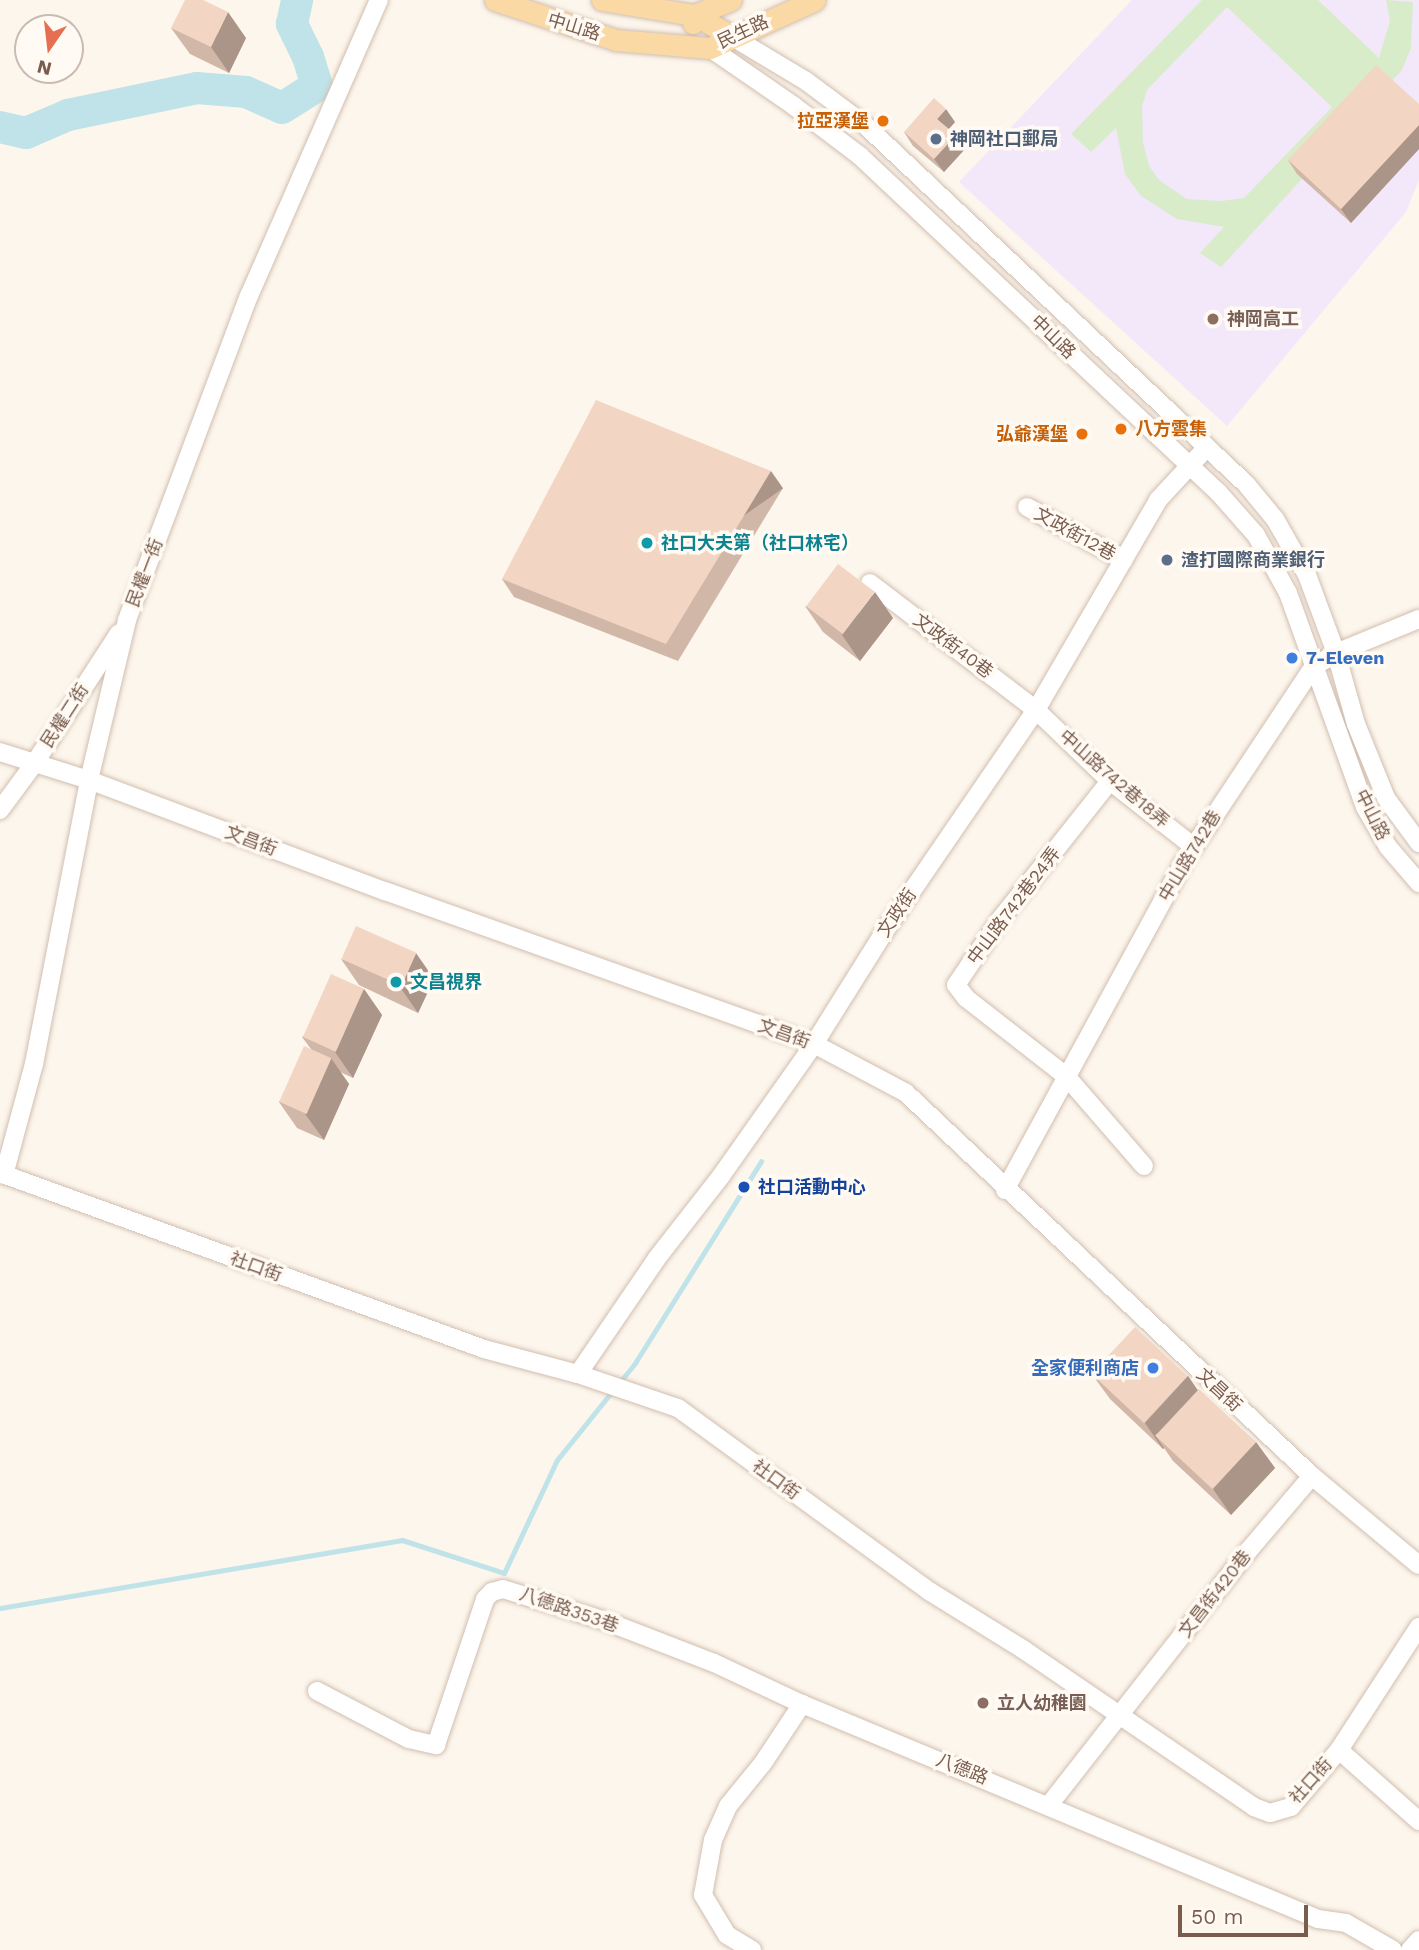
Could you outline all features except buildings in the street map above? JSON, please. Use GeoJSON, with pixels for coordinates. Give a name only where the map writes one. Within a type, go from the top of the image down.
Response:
{"type":"FeatureCollection","features":[{"type":"Feature","properties":{"kind":"main road","name":"中山路"},"geometry":{"type":"LineString","coordinates":[[495,0],[616,40],[710,48]]}},
{"type":"Feature","properties":{"kind":"main road","name":"中山路"},"geometry":{"type":"LineString","coordinates":[[602,0],[695,15],[731,36]]}},
{"type":"Feature","properties":{"kind":"main road","name":"民生路"},"geometry":{"type":"LineString","coordinates":[[686,46],[695,15],[731,0]]}},
{"type":"Feature","properties":{"kind":"main road","name":"民生路"},"geometry":{"type":"LineString","coordinates":[[710,48],[731,36],[815,0]]}},
{"type":"Feature","properties":{"kind":"street","name":"民權一街"},"geometry":{"type":"LineString","coordinates":[[2,1174],[34,1064],[89,780],[127,620],[249,296],[379,0]]}},
{"type":"Feature","properties":{"kind":"street","name":"中山路"},"geometry":{"type":"LineString","coordinates":[[731,36],[806,81],[865,125],[1246,484],[1293,546],[1336,653],[1356,724],[1387,798],[1419,843]]}},
{"type":"Feature","properties":{"kind":"street","name":"中山路"},"geometry":{"type":"LineString","coordinates":[[710,48],[860,156],[973,260],[1188,467],[1218,492],[1256,535],[1287,593],[1365,807],[1388,847],[1419,883]]}},
{"type":"Feature","properties":{"kind":"street","name":"文政街"},"geometry":{"type":"LineString","coordinates":[[579,1374],[657,1258],[721,1177],[814,1044],[888,926],[1036,710],[1158,500],[1206,447]]}},
{"type":"Feature","properties":{"kind":"street","name":"文政街12巷"},"geometry":{"type":"LineString","coordinates":[[1027,508],[1123,560]]}},
{"type":"Feature","properties":{"kind":"street","name":"文政街40巷"},"geometry":{"type":"LineString","coordinates":[[870,583],[1036,710]]}},
{"type":"Feature","properties":{"kind":"street","name":"中山路742巷"},"geometry":{"type":"LineString","coordinates":[[1005,1189],[1194,847],[1313,667],[1336,653],[1419,619]]}},
{"type":"Feature","properties":{"kind":"street","name":"民權二街"},"geometry":{"type":"LineString","coordinates":[[0,810],[34,764],[127,620]]}},
{"type":"Feature","properties":{"kind":"street","name":"中山路742巷18弄"},"geometry":{"type":"LineString","coordinates":[[1036,710],[1110,781],[1194,847]]}},
{"type":"Feature","properties":{"kind":"street","name":"文昌街"},"geometry":{"type":"LineString","coordinates":[[0,752],[89,780],[397,896],[814,1044],[906,1093],[1312,1476],[1419,1565]]}},
{"type":"Feature","properties":{"kind":"street","name":"中山路742巷24弄"},"geometry":{"type":"LineString","coordinates":[[1066,1076],[966,998],[956,985],[1000,920],[1110,781]]}},
{"type":"Feature","properties":{"kind":"street"},"geometry":{"type":"LineString","coordinates":[[1066,1076],[1144,1166]]}},
{"type":"Feature","properties":{"kind":"street","name":"社口街"},"geometry":{"type":"LineString","coordinates":[[2,1174],[484,1349],[579,1374],[678,1408],[929,1591],[1121,1715],[1254,1807],[1270,1813],[1291,1807],[1339,1750],[1419,1627]]}},
{"type":"Feature","properties":{"kind":"street","name":"文昌街420巷"},"geometry":{"type":"LineString","coordinates":[[1049,1805],[1249,1550],[1312,1476]]}},
{"type":"Feature","properties":{"kind":"street","name":"八德路353巷"},"geometry":{"type":"LineString","coordinates":[[317,1691],[409,1739],[436,1745],[485,1599],[492,1592],[503,1589],[608,1622],[714,1663],[802,1704]]}},
{"type":"Feature","properties":{"kind":"street"},"geometry":{"type":"LineString","coordinates":[[752,1950],[727,1935],[704,1895],[713,1840],[728,1806],[762,1763],[802,1704]]}},
{"type":"Feature","properties":{"kind":"street","name":"八德路"},"geometry":{"type":"LineString","coordinates":[[802,1704],[1318,1919],[1346,1923],[1393,1950]]}},
{"type":"Feature","properties":{"kind":"street"},"geometry":{"type":"LineString","coordinates":[[1339,1750],[1419,1821]]}},
{"type":"Feature","properties":{"kind":"street"},"geometry":{"type":"LineString","coordinates":[[1410,1950],[1419,1940]]}},
{"type":"Feature","properties":{"kind":"shaded area","name":"神岡高工"},"geometry":{"type":"Polygon","coordinates":[[[1132,0],[1419,0],[1419,180],[1406,212],[1227,426],[959,182],[1132,0]]]}},
{"type":"Feature","properties":{"kind":"green space"},"geometry":{"type":"Polygon","coordinates":[[[1202,0],[1318,0],[1379,58],[1390,21],[1386,0],[1413,2],[1411,48],[1402,70],[1221,267],[1200,253],[1224,227],[1177,219],[1141,196],[1125,174],[1116,128],[1091,152],[1071,134],[1202,0]],[[1227,7],[1147,90],[1142,107],[1143,142],[1149,166],[1159,180],[1187,199],[1221,201],[1244,198],[1332,107],[1227,7]]]}},
{"type":"Feature","properties":{"kind":"waterway"},"geometry":{"type":"LineString","coordinates":[[0,127],[26,133],[68,115],[197,88],[246,92],[282,108],[317,86],[308,57],[292,24],[297,0]]}},
{"type":"Feature","properties":{"kind":"waterway"},"geometry":{"type":"LineString","coordinates":[[619,1383],[635,1363],[761,1161]]}},
{"type":"Feature","properties":{"kind":"waterway"},"geometry":{"type":"LineString","coordinates":[[0,1608],[402,1540],[504,1573],[557,1460],[613,1390]]}},
{"type":"Feature","properties":{"kind":"place","name":"拉亞漢堡"},"geometry":{"type":"Point","coordinates":[883,121]}},
{"type":"Feature","properties":{"kind":"place","name":"神岡社口郵局"},"geometry":{"type":"Point","coordinates":[936,139]}},
{"type":"Feature","properties":{"kind":"place","name":"神岡高工"},"geometry":{"type":"Point","coordinates":[1213,319]}},
{"type":"Feature","properties":{"kind":"place","name":"八方雲集"},"geometry":{"type":"Point","coordinates":[1121,429]}},
{"type":"Feature","properties":{"kind":"place","name":"弘爺漢堡"},"geometry":{"type":"Point","coordinates":[1082,434]}},
{"type":"Feature","properties":{"kind":"place","name":"社口大夫第（社口林宅）"},"geometry":{"type":"Point","coordinates":[647,543]}},
{"type":"Feature","properties":{"kind":"place","name":"渣打國際商業銀行"},"geometry":{"type":"Point","coordinates":[1167,560]}},
{"type":"Feature","properties":{"kind":"place","name":"7-Eleven"},"geometry":{"type":"Point","coordinates":[1292,658]}},
{"type":"Feature","properties":{"kind":"place","name":"文昌視界"},"geometry":{"type":"Point","coordinates":[396,982]}},
{"type":"Feature","properties":{"kind":"place","name":"社口活動中心"},"geometry":{"type":"Point","coordinates":[744,1187]}},
{"type":"Feature","properties":{"kind":"place","name":"全家便利商店"},"geometry":{"type":"Point","coordinates":[1153,1368]}},
{"type":"Feature","properties":{"kind":"place","name":"立人幼稚園"},"geometry":{"type":"Point","coordinates":[983,1703]}}]}
